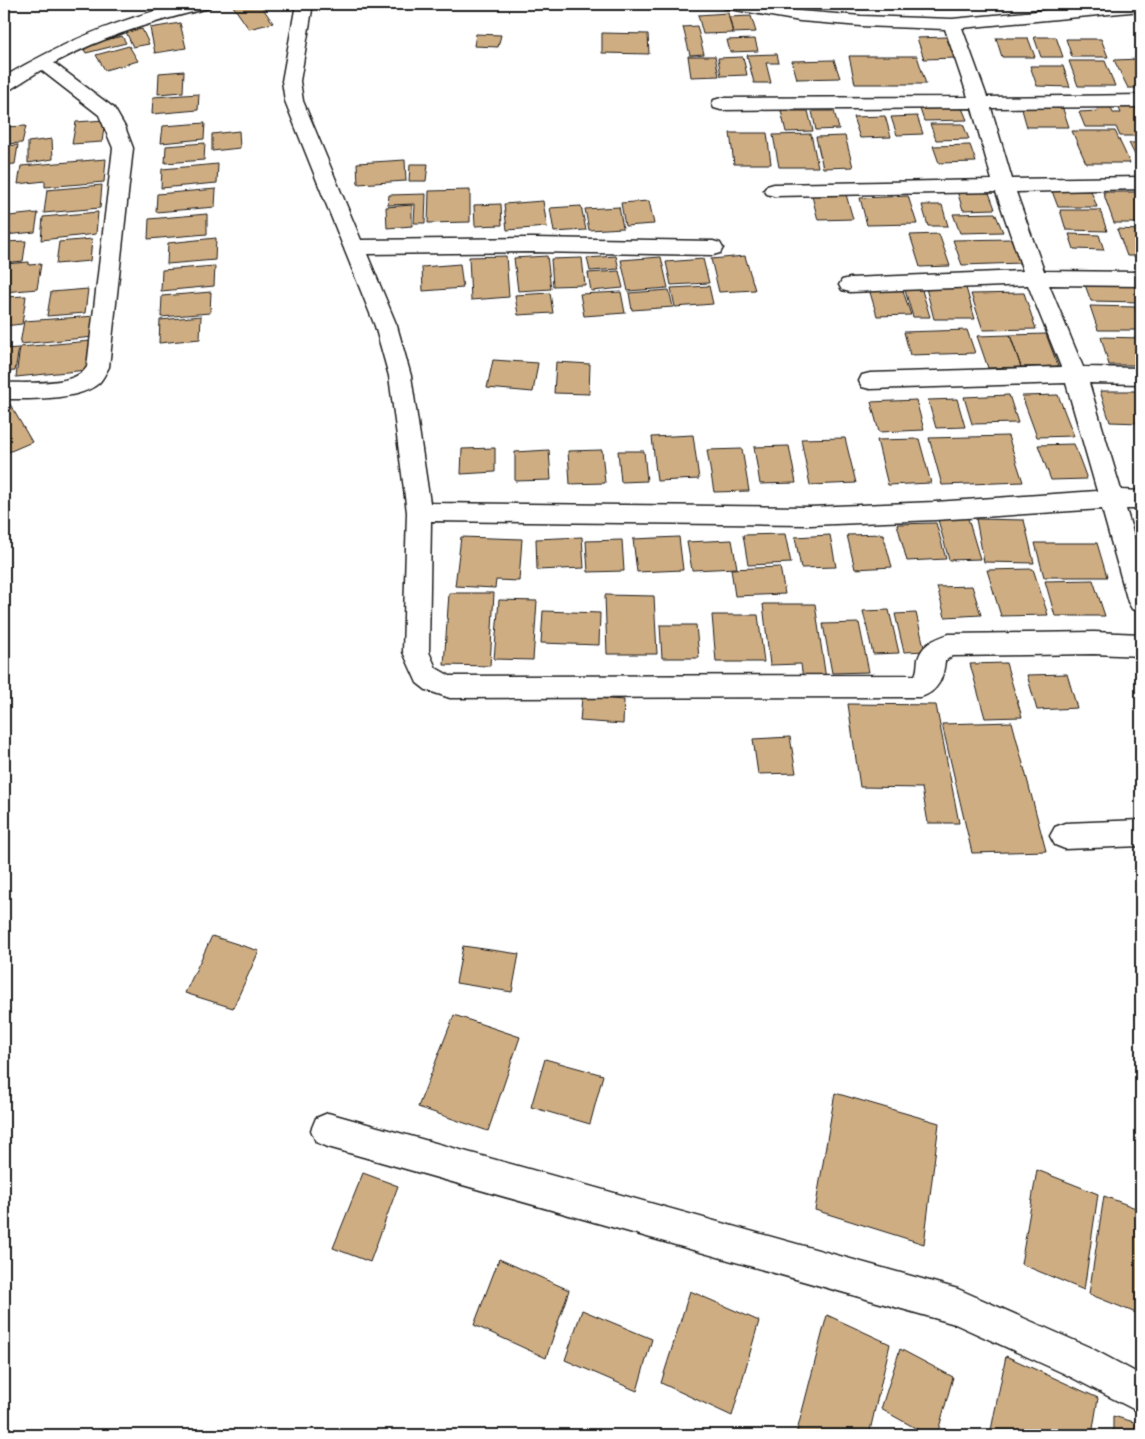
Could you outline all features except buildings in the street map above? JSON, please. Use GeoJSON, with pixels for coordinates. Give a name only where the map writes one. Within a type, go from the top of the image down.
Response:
{"type":"FeatureCollection","features":[{"type":"Feature","properties":{"kind":"street"},"geometry":{"type":"LineString","coordinates":[[4,86],[42,62],[98,34],[135,21],[203,4]]}},
{"type":"Feature","properties":{"kind":"street"},"geometry":{"type":"LineString","coordinates":[[304,4],[291,81],[294,101],[355,247],[396,356],[419,512],[416,652],[422,670],[428,678],[438,684],[450,687],[921,686],[927,682],[930,675],[931,659],[934,652],[949,645],[1094,644],[1141,646]]}},
{"type":"Feature","properties":{"kind":"street"},"geometry":{"type":"LineString","coordinates":[[730,4],[800,16],[861,21],[952,24],[1141,6]]}},
{"type":"Feature","properties":{"kind":"street"},"geometry":{"type":"LineString","coordinates":[[952,24],[980,102],[1003,184],[1036,278],[1075,374],[1141,602]]}},
{"type":"Feature","properties":{"kind":"street"},"geometry":{"type":"LineString","coordinates":[[4,392],[66,387],[80,384],[92,377],[98,367],[123,148],[107,112],[42,62]]}},
{"type":"Feature","properties":{"kind":"street"},"geometry":{"type":"LineString","coordinates":[[721,104],[1141,101]]}},
{"type":"Feature","properties":{"kind":"street"},"geometry":{"type":"LineString","coordinates":[[774,190],[1003,184],[1141,183]]}},
{"type":"Feature","properties":{"kind":"street"},"geometry":{"type":"LineString","coordinates":[[355,247],[532,245],[713,248]]}},
{"type":"Feature","properties":{"kind":"street"},"geometry":{"type":"LineString","coordinates":[[850,285],[1036,278],[1141,279]]}},
{"type":"Feature","properties":{"kind":"street"},"geometry":{"type":"LineString","coordinates":[[870,381],[1075,374],[1141,376]]}},
{"type":"Feature","properties":{"kind":"street"},"geometry":{"type":"LineString","coordinates":[[419,512],[810,516],[935,511],[1111,499],[1141,500]]}},
{"type":"Feature","properties":{"kind":"street"},"geometry":{"type":"LineString","coordinates":[[1065,836],[1141,833]]}},
{"type":"Feature","properties":{"kind":"street"},"geometry":{"type":"LineString","coordinates":[[328,1130],[958,1307],[1076,1360],[1141,1395]]}}]}
